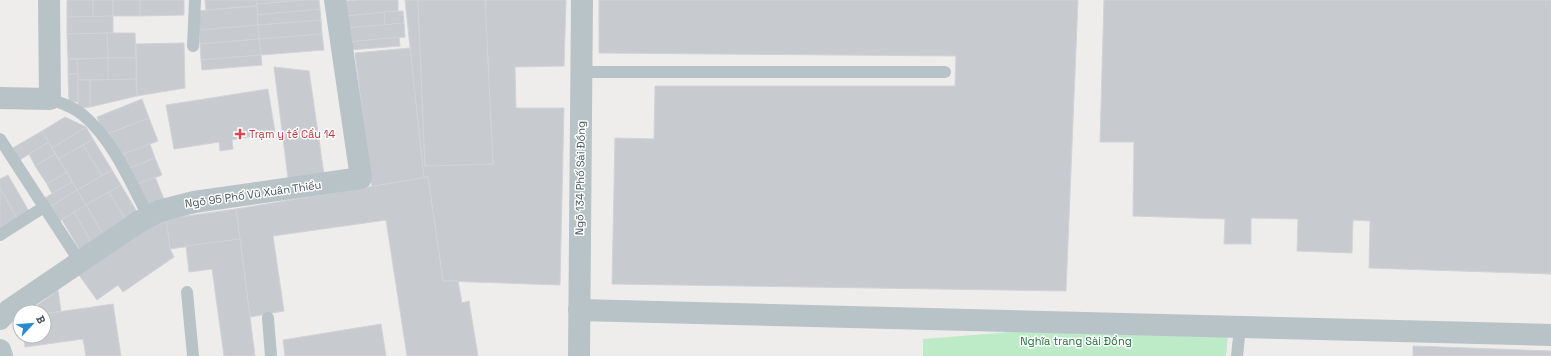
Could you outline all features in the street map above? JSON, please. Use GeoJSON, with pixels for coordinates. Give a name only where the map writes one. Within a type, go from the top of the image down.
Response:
{"type":"FeatureCollection","features":[{"type":"Feature","properties":{"kind":"street"},"geometry":{"type":"LineString","coordinates":[[0,98],[50,99],[49,0]]}},
{"type":"Feature","properties":{"kind":"street","name":"Ngõ 95 Phố Vũ Xuân Thiều"},"geometry":{"type":"LineString","coordinates":[[0,319],[9,310],[148,216],[170,207],[194,202],[361,178],[335,0]]}},
{"type":"Feature","properties":{"kind":"street","name":"Ngõ 134 Phố Sài Đồng"},"geometry":{"type":"LineString","coordinates":[[579,356],[582,0]]}},
{"type":"Feature","properties":{"kind":"street"},"geometry":{"type":"LineString","coordinates":[[579,310],[1551,335]]}},
{"type":"Feature","properties":{"kind":"street"},"geometry":{"type":"LineString","coordinates":[[0,350],[2,356]]}},
{"type":"Feature","properties":{"kind":"lane"},"geometry":{"type":"LineString","coordinates":[[193,46],[194,0]]}},
{"type":"Feature","properties":{"kind":"lane"},"geometry":{"type":"LineString","coordinates":[[581,72],[945,72]]}},
{"type":"Feature","properties":{"kind":"lane"},"geometry":{"type":"LineString","coordinates":[[50,99],[66,105],[83,115],[96,128],[119,162],[148,216]]}},
{"type":"Feature","properties":{"kind":"lane"},"geometry":{"type":"LineString","coordinates":[[0,139],[80,262]]}},
{"type":"Feature","properties":{"kind":"lane"},"geometry":{"type":"LineString","coordinates":[[0,235],[44,207]]}},
{"type":"Feature","properties":{"kind":"lane"},"geometry":{"type":"LineString","coordinates":[[187,292],[193,356]]}},
{"type":"Feature","properties":{"kind":"lane"},"geometry":{"type":"LineString","coordinates":[[268,318],[271,356]]}},
{"type":"Feature","properties":{"kind":"lane"},"geometry":{"type":"LineString","coordinates":[[1237,356],[1240,327]]}},
{"type":"Feature","properties":{"kind":"green space","name":"Nghĩa trang Sài Đồng"},"geometry":{"type":"Polygon","coordinates":[[[1077,327],[1228,334],[1226,356],[923,356],[923,339],[1077,327]]]}},
{"type":"Feature","properties":{"kind":"building"},"geometry":{"type":"Polygon","coordinates":[[[67,0],[93,0],[93,17],[67,17],[67,0]]]}},
{"type":"Feature","properties":{"kind":"building"},"geometry":{"type":"Polygon","coordinates":[[[93,0],[113,0],[113,16],[93,17],[93,0]]]}},
{"type":"Feature","properties":{"kind":"building"},"geometry":{"type":"Polygon","coordinates":[[[113,0],[140,0],[140,16],[113,16],[113,0]]]}},
{"type":"Feature","properties":{"kind":"building"},"geometry":{"type":"Polygon","coordinates":[[[140,0],[184,0],[184,15],[140,16],[140,0]]]}},
{"type":"Feature","properties":{"kind":"building"},"geometry":{"type":"Polygon","coordinates":[[[205,0],[256,0],[257,6],[206,10],[205,0]]]}},
{"type":"Feature","properties":{"kind":"building"},"geometry":{"type":"Polygon","coordinates":[[[256,0],[306,0],[257,4],[256,0]]]}},
{"type":"Feature","properties":{"kind":"building"},"geometry":{"type":"Polygon","coordinates":[[[319,0],[320,9],[257,15],[257,4],[319,0]]]}},
{"type":"Feature","properties":{"kind":"building"},"geometry":{"type":"Polygon","coordinates":[[[398,0],[398,11],[346,16],[345,1],[398,0]]]}},
{"type":"Feature","properties":{"kind":"building"},"geometry":{"type":"Polygon","coordinates":[[[405,0],[418,0],[425,166],[493,164],[485,0],[566,0],[564,66],[515,67],[516,108],[564,108],[560,285],[443,281],[428,177],[424,178],[405,0]]]}},
{"type":"Feature","properties":{"kind":"building"},"geometry":{"type":"Polygon","coordinates":[[[418,0],[485,0],[493,164],[425,166],[418,0]]]}},
{"type":"Feature","properties":{"kind":"building"},"geometry":{"type":"Polygon","coordinates":[[[599,0],[1078,0],[1066,291],[612,284],[615,138],[654,139],[655,86],[955,86],[956,56],[599,53],[599,0]]]}},
{"type":"Feature","properties":{"kind":"building"},"geometry":{"type":"Polygon","coordinates":[[[1104,0],[1551,0],[1551,274],[1369,268],[1370,221],[1353,220],[1352,253],[1297,251],[1298,219],[1251,218],[1251,244],[1224,244],[1225,219],[1133,216],[1134,142],[1100,142],[1104,0]]]}},
{"type":"Feature","properties":{"kind":"building"},"geometry":{"type":"Polygon","coordinates":[[[257,6],[258,25],[199,30],[197,11],[257,6]]]}},
{"type":"Feature","properties":{"kind":"building"},"geometry":{"type":"Polygon","coordinates":[[[320,9],[321,20],[258,25],[257,15],[320,9]]]}},
{"type":"Feature","properties":{"kind":"building"},"geometry":{"type":"Polygon","coordinates":[[[403,11],[404,23],[385,25],[384,12],[403,11]]]}},
{"type":"Feature","properties":{"kind":"building"},"geometry":{"type":"Polygon","coordinates":[[[384,12],[385,25],[347,28],[346,16],[384,12]]]}},
{"type":"Feature","properties":{"kind":"building"},"geometry":{"type":"Polygon","coordinates":[[[113,16],[113,33],[67,34],[67,17],[113,16]]]}},
{"type":"Feature","properties":{"kind":"building"},"geometry":{"type":"Polygon","coordinates":[[[321,20],[322,34],[259,39],[258,25],[321,20]]]}},
{"type":"Feature","properties":{"kind":"building"},"geometry":{"type":"Polygon","coordinates":[[[404,23],[405,37],[348,42],[347,28],[404,23]]]}},
{"type":"Feature","properties":{"kind":"building"},"geometry":{"type":"Polygon","coordinates":[[[258,25],[259,39],[200,44],[199,30],[258,25]]]}},
{"type":"Feature","properties":{"kind":"building"},"geometry":{"type":"Polygon","coordinates":[[[107,33],[135,33],[136,58],[108,58],[107,33]]]}},
{"type":"Feature","properties":{"kind":"building"},"geometry":{"type":"Polygon","coordinates":[[[107,33],[108,58],[68,59],[67,34],[107,33]]]}},
{"type":"Feature","properties":{"kind":"building"},"geometry":{"type":"Polygon","coordinates":[[[322,34],[324,50],[261,55],[259,39],[322,34]]]}},
{"type":"Feature","properties":{"kind":"building"},"geometry":{"type":"Polygon","coordinates":[[[399,37],[400,46],[349,50],[348,42],[399,37]]]}},
{"type":"Feature","properties":{"kind":"building"},"geometry":{"type":"Polygon","coordinates":[[[259,39],[261,55],[201,60],[200,44],[259,39]]]}},
{"type":"Feature","properties":{"kind":"building"},"geometry":{"type":"Polygon","coordinates":[[[184,43],[185,88],[137,96],[136,44],[184,43]]]}},
{"type":"Feature","properties":{"kind":"building"},"geometry":{"type":"Polygon","coordinates":[[[410,48],[424,178],[372,187],[355,53],[410,48]]]}},
{"type":"Feature","properties":{"kind":"building"},"geometry":{"type":"Polygon","coordinates":[[[261,55],[262,65],[202,70],[201,60],[261,55]]]}},
{"type":"Feature","properties":{"kind":"building"},"geometry":{"type":"Polygon","coordinates":[[[108,58],[136,58],[136,79],[108,80],[108,58]]]}},
{"type":"Feature","properties":{"kind":"building"},"geometry":{"type":"Polygon","coordinates":[[[108,58],[108,80],[78,80],[77,59],[108,58]]]}},
{"type":"Feature","properties":{"kind":"building"},"geometry":{"type":"Polygon","coordinates":[[[68,59],[77,59],[78,74],[68,74],[68,59]]]}},
{"type":"Feature","properties":{"kind":"building"},"geometry":{"type":"Polygon","coordinates":[[[274,67],[309,71],[325,181],[288,178],[274,67]]]}},
{"type":"Feature","properties":{"kind":"building"},"geometry":{"type":"Polygon","coordinates":[[[68,74],[78,74],[78,102],[69,102],[68,74]]]}},
{"type":"Feature","properties":{"kind":"building"},"geometry":{"type":"Polygon","coordinates":[[[136,79],[137,96],[90,107],[90,80],[136,79]]]}},
{"type":"Feature","properties":{"kind":"building"},"geometry":{"type":"Polygon","coordinates":[[[78,80],[90,80],[90,107],[78,108],[78,80]]]}},
{"type":"Feature","properties":{"kind":"building"},"geometry":{"type":"Polygon","coordinates":[[[268,89],[275,132],[232,140],[233,149],[220,151],[219,142],[174,149],[166,105],[268,89]]]}},
{"type":"Feature","properties":{"kind":"building"},"geometry":{"type":"Polygon","coordinates":[[[142,99],[149,118],[104,135],[97,117],[142,99]]]}},
{"type":"Feature","properties":{"kind":"building"},"geometry":{"type":"Polygon","coordinates":[[[65,117],[86,127],[52,148],[42,131],[65,117]]]}},
{"type":"Feature","properties":{"kind":"building"},"geometry":{"type":"Polygon","coordinates":[[[149,118],[158,141],[119,156],[104,135],[149,118]]]}},
{"type":"Feature","properties":{"kind":"building"},"geometry":{"type":"Polygon","coordinates":[[[86,127],[93,139],[59,159],[52,148],[86,127]]]}},
{"type":"Feature","properties":{"kind":"building"},"geometry":{"type":"Polygon","coordinates":[[[42,131],[49,142],[18,161],[11,149],[42,131]]]}},
{"type":"Feature","properties":{"kind":"building"},"geometry":{"type":"Polygon","coordinates":[[[93,139],[112,170],[102,176],[83,145],[93,139]]]}},
{"type":"Feature","properties":{"kind":"building"},"geometry":{"type":"Polygon","coordinates":[[[49,142],[55,154],[35,166],[29,154],[49,142]]]}},
{"type":"Feature","properties":{"kind":"building"},"geometry":{"type":"Polygon","coordinates":[[[150,144],[155,158],[127,169],[121,155],[150,144]]]}},
{"type":"Feature","properties":{"kind":"building"},"geometry":{"type":"Polygon","coordinates":[[[83,145],[102,176],[77,190],[59,159],[83,145]]]}},
{"type":"Feature","properties":{"kind":"building"},"geometry":{"type":"Polygon","coordinates":[[[55,154],[67,172],[47,184],[35,166],[55,154]]]}},
{"type":"Feature","properties":{"kind":"building"},"geometry":{"type":"Polygon","coordinates":[[[155,158],[162,175],[134,186],[127,169],[155,158]]]}},
{"type":"Feature","properties":{"kind":"building"},"geometry":{"type":"Polygon","coordinates":[[[112,170],[121,185],[86,205],[77,190],[112,170]]]}},
{"type":"Feature","properties":{"kind":"building"},"geometry":{"type":"Polygon","coordinates":[[[67,172],[72,182],[52,194],[47,184],[67,172]]]}},
{"type":"Feature","properties":{"kind":"building"},"geometry":{"type":"Polygon","coordinates":[[[8,175],[30,213],[18,220],[0,188],[0,179],[8,175]]]}},
{"type":"Feature","properties":{"kind":"building"},"geometry":{"type":"Polygon","coordinates":[[[155,177],[166,204],[146,211],[136,185],[155,177]]]}},
{"type":"Feature","properties":{"kind":"building"},"geometry":{"type":"Polygon","coordinates":[[[428,177],[443,281],[458,281],[462,303],[469,301],[478,356],[407,356],[386,220],[273,236],[284,311],[250,317],[236,209],[428,177]]]}},
{"type":"Feature","properties":{"kind":"building"},"geometry":{"type":"Polygon","coordinates":[[[72,182],[77,190],[48,208],[43,199],[72,182]]]}},
{"type":"Feature","properties":{"kind":"building"},"geometry":{"type":"Polygon","coordinates":[[[121,185],[140,217],[128,224],[109,192],[121,185]]]}},
{"type":"Feature","properties":{"kind":"building"},"geometry":{"type":"Polygon","coordinates":[[[0,188],[18,220],[0,231],[0,188]]]}},
{"type":"Feature","properties":{"kind":"building"},"geometry":{"type":"Polygon","coordinates":[[[77,190],[86,205],[57,223],[48,208],[77,190]]]}},
{"type":"Feature","properties":{"kind":"building"},"geometry":{"type":"Polygon","coordinates":[[[109,192],[128,224],[105,238],[86,205],[109,192]]]}},
{"type":"Feature","properties":{"kind":"building"},"geometry":{"type":"Polygon","coordinates":[[[86,205],[105,238],[93,245],[74,212],[86,205]]]}},
{"type":"Feature","properties":{"kind":"building"},"geometry":{"type":"Polygon","coordinates":[[[236,209],[240,239],[170,249],[166,219],[236,209]]]}},
{"type":"Feature","properties":{"kind":"building"},"geometry":{"type":"Polygon","coordinates":[[[74,212],[93,245],[81,252],[62,220],[74,212]]]}},
{"type":"Feature","properties":{"kind":"building"},"geometry":{"type":"Polygon","coordinates":[[[166,219],[170,249],[174,257],[123,292],[118,285],[97,300],[79,275],[152,224],[166,219]]]}},
{"type":"Feature","properties":{"kind":"building"},"geometry":{"type":"Polygon","coordinates":[[[240,239],[255,356],[224,356],[212,269],[189,272],[186,246],[240,239]]]}},
{"type":"Feature","properties":{"kind":"building"},"geometry":{"type":"Polygon","coordinates":[[[58,290],[61,311],[52,313],[52,304],[39,304],[58,290]]]}},
{"type":"Feature","properties":{"kind":"building"},"geometry":{"type":"Polygon","coordinates":[[[113,304],[121,356],[86,356],[83,339],[52,343],[52,313],[113,304]]]}},
{"type":"Feature","properties":{"kind":"building"},"geometry":{"type":"Polygon","coordinates":[[[381,324],[386,356],[285,356],[283,340],[381,324]]]}},
{"type":"Feature","properties":{"kind":"building"},"geometry":{"type":"Polygon","coordinates":[[[25,344],[47,344],[25,347],[25,344]]]}},
{"type":"Feature","properties":{"kind":"building"},"geometry":{"type":"Polygon","coordinates":[[[1413,346],[1551,351],[1551,356],[1413,356],[1413,346]]]}},
{"type":"Feature","properties":{"kind":"place","name":"Trạm y tế Cầu 14"},"geometry":{"type":"Point","coordinates":[240,134]}}]}
